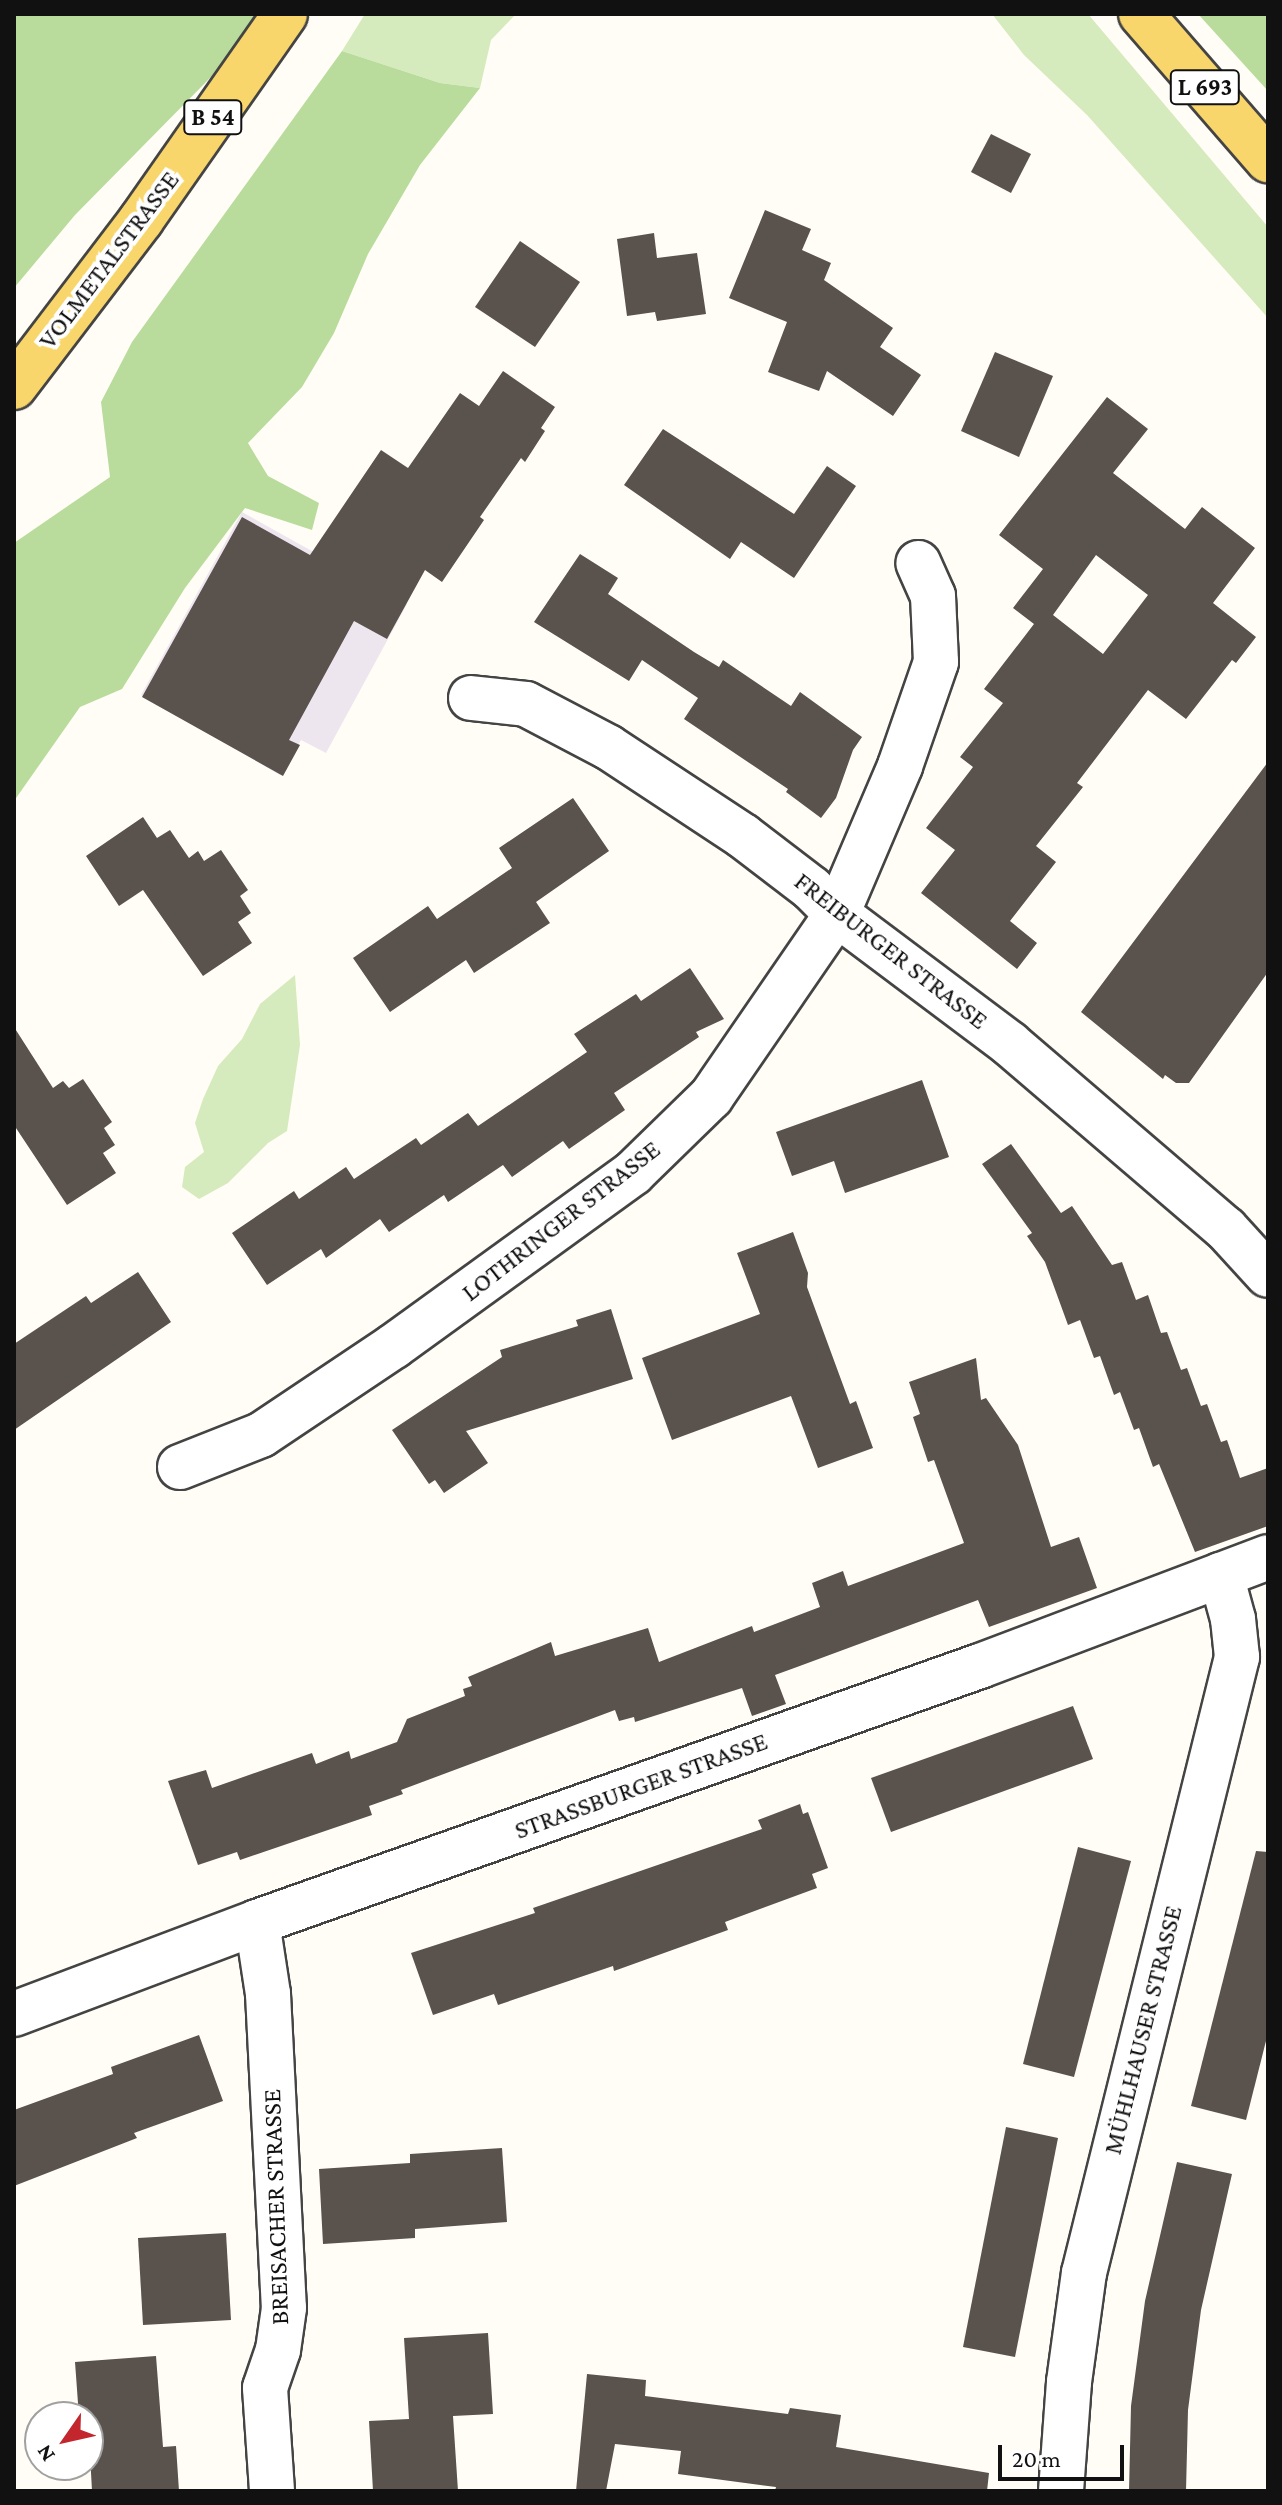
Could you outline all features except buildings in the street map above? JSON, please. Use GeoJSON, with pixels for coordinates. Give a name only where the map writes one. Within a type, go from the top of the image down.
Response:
{"type":"FeatureCollection","features":[{"type":"Feature","properties":{"kind":"main road","name":"VOLMETALSTRASSE"},"geometry":{"type":"LineString","coordinates":[[26,371],[141,220],[285,14]]}},
{"type":"Feature","properties":{"kind":"main road","name":"L 693"},"geometry":{"type":"LineString","coordinates":[[1141,14],[1268,160]]}},
{"type":"Feature","properties":{"kind":"street","name":"LOTHRINGER STRASSE"},"geometry":{"type":"LineString","coordinates":[[180,1467],[261,1435],[394,1346],[633,1173],[711,1097],[837,914],[900,766],[936,662],[933,596],[918,563]]}},
{"type":"Feature","properties":{"kind":"street","name":"FREIBURGER STRASSE"},"geometry":{"type":"LineString","coordinates":[[471,698],[526,704],[608,747],[743,836],[811,888],[837,914],[1010,1044],[1226,1229],[1268,1275]]}},
{"type":"Feature","properties":{"kind":"street","name":"STRASSBURGER STRASSE"},"geometry":{"type":"LineString","coordinates":[[14,2014],[257,1922],[980,1666],[1268,1557]]}},
{"type":"Feature","properties":{"kind":"street","name":"MÜHLHAUSER STRASSE"},"geometry":{"type":"LineString","coordinates":[[1061,2491],[1069,2382],[1084,2273],[1237,1657],[1233,1619],[1221,1575]]}},
{"type":"Feature","properties":{"kind":"street","name":"BREISACHER STRASSE"},"geometry":{"type":"LineString","coordinates":[[257,1922],[268,1994],[284,2308],[278,2350],[265,2388],[272,2491]]}},
{"type":"Feature","properties":{"kind":"shaded area"},"geometry":{"type":"Polygon","coordinates":[[[242,512],[407,604],[326,753],[301,740],[280,775],[141,695],[242,512]]]}},
{"type":"Feature","properties":{"kind":"green space"},"geometry":{"type":"Polygon","coordinates":[[[14,14],[273,14],[75,215],[14,288],[14,14]]]}},
{"type":"Feature","properties":{"kind":"green space"},"geometry":{"type":"Polygon","coordinates":[[[365,14],[516,14],[491,40],[480,88],[440,83],[342,51],[365,14]]]}},
{"type":"Feature","properties":{"kind":"green space"},"geometry":{"type":"Polygon","coordinates":[[[992,14],[1088,14],[1268,227],[1268,318],[1087,115],[1024,55],[992,14]]]}},
{"type":"Feature","properties":{"kind":"green space"},"geometry":{"type":"Polygon","coordinates":[[[1198,14],[1268,14],[1268,91],[1198,14]]]}},
{"type":"Feature","properties":{"kind":"green space"},"geometry":{"type":"Polygon","coordinates":[[[342,51],[440,83],[480,88],[420,165],[368,254],[334,333],[302,387],[248,443],[268,476],[319,503],[312,530],[245,508],[185,588],[122,689],[80,707],[14,801],[14,543],[110,477],[101,402],[132,342],[342,51]]]}},
{"type":"Feature","properties":{"kind":"green space"},"geometry":{"type":"Polygon","coordinates":[[[295,975],[300,1045],[287,1131],[268,1143],[228,1183],[199,1199],[182,1187],[185,1167],[204,1152],[195,1123],[203,1099],[218,1066],[242,1039],[260,1004],[295,975]]]}}]}
